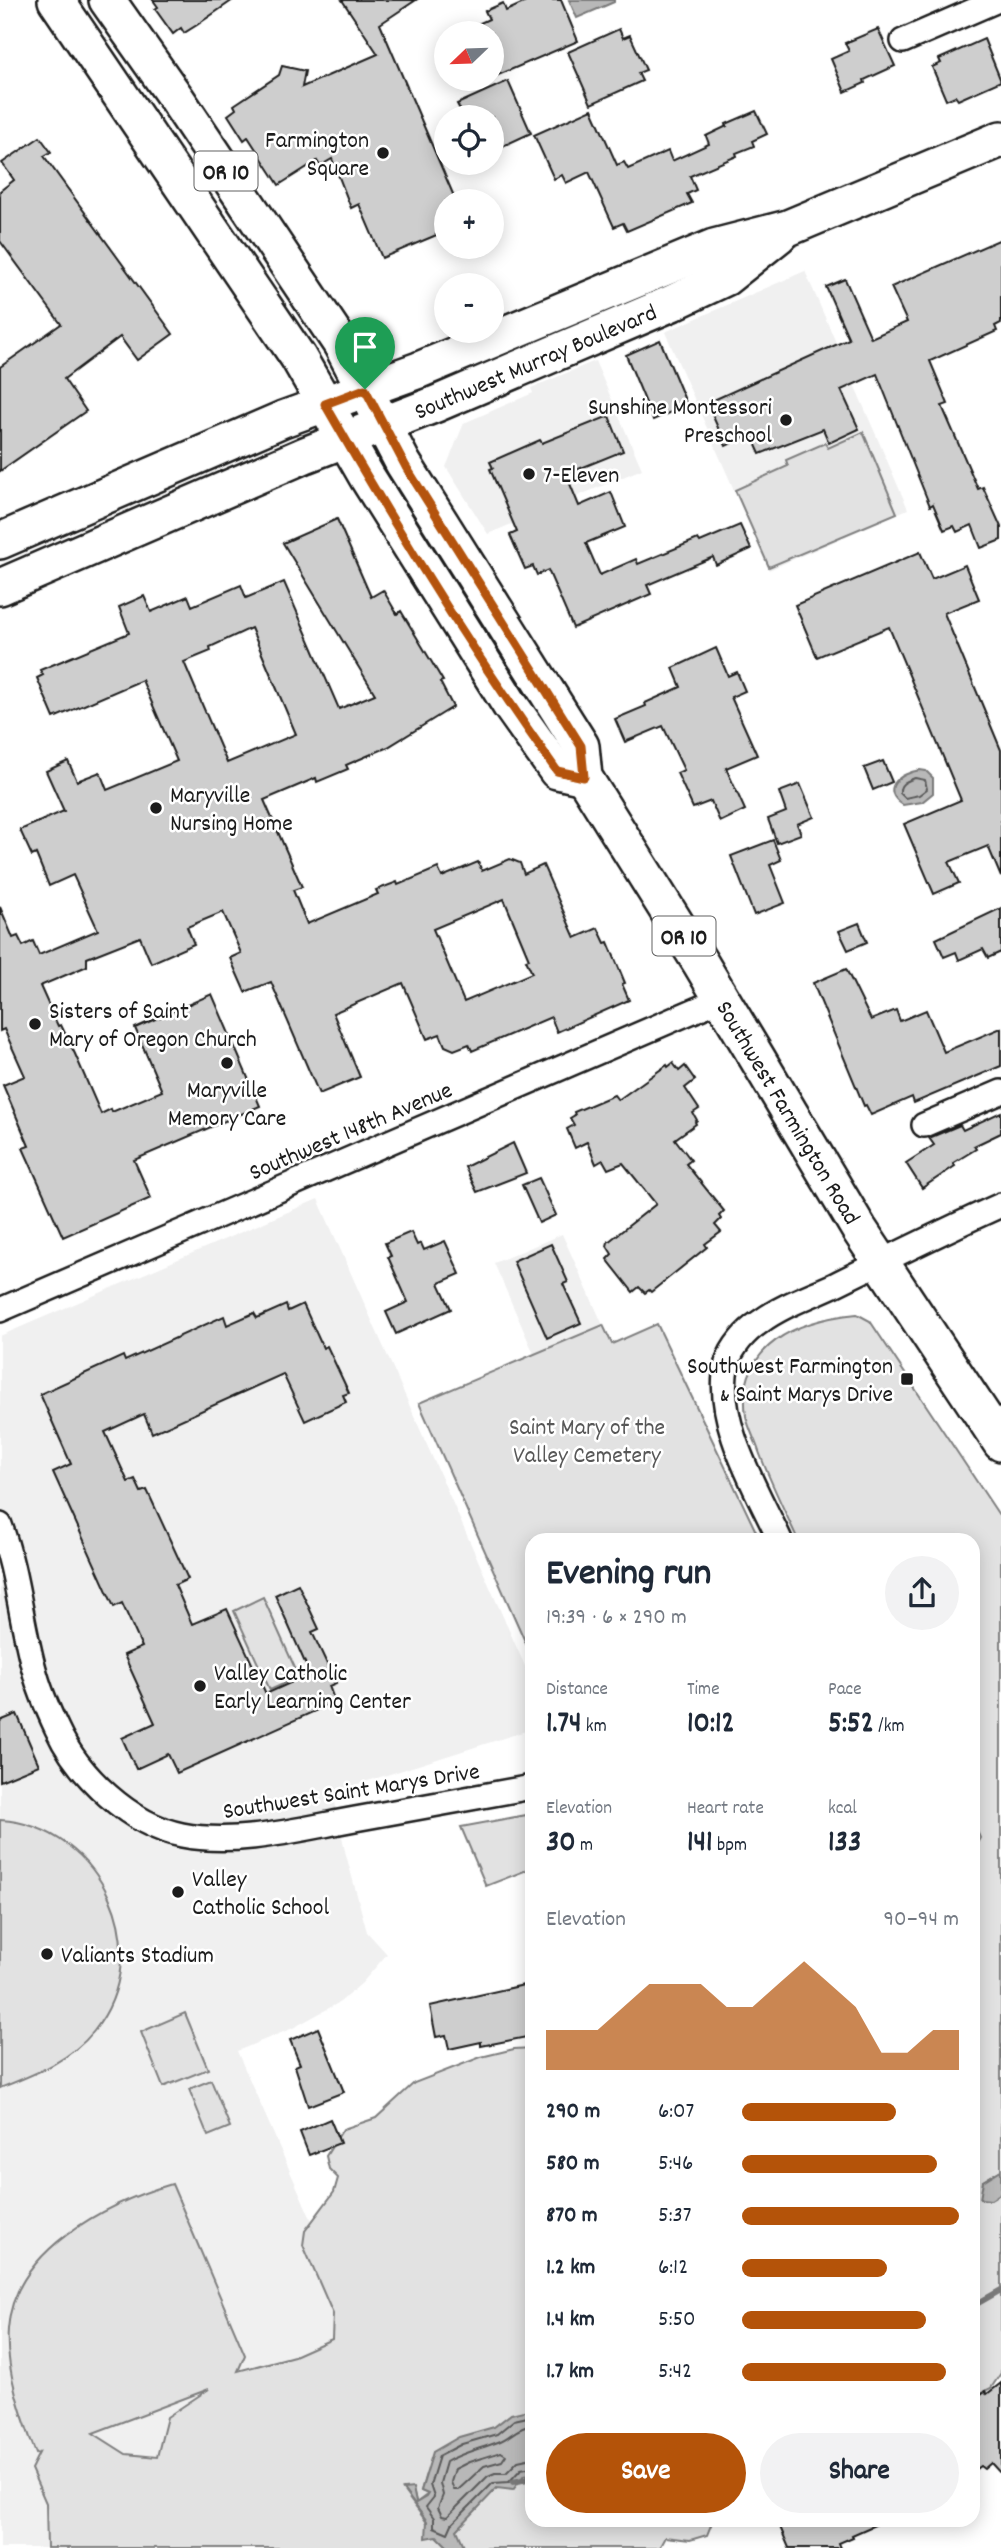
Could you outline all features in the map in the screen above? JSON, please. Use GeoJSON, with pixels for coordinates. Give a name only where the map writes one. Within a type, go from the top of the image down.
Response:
{"type":"FeatureCollection","features":[{"type":"Feature","properties":{"kind":"main road","name":"OR 10"},"geometry":{"type":"LineString","coordinates":[[56,0],[295,352],[345,439],[520,718],[557,771],[584,777]]}},
{"type":"Feature","properties":{"kind":"main road","name":"Southwest Farmington Road"},"geometry":{"type":"LineString","coordinates":[[107,0],[341,344],[406,467],[581,746],[584,777],[859,1229],[1001,1443]]}},
{"type":"Feature","properties":{"kind":"main road","name":"Southwest Murray Boulevard"},"geometry":{"type":"LineString","coordinates":[[0,541],[273,423],[419,370],[714,247],[788,228],[1001,139]]}},
{"type":"Feature","properties":{"kind":"main road","name":"Southwest Murray Boulevard"},"geometry":{"type":"LineString","coordinates":[[0,587],[345,439],[596,337],[725,278],[788,228]]}},
{"type":"Feature","properties":{"kind":"street"},"geometry":{"type":"LineString","coordinates":[[903,41],[998,0]]}},
{"type":"Feature","properties":{"kind":"street","name":"Southwest 148th Avenue"},"geometry":{"type":"LineString","coordinates":[[0,1310],[721,999]]}},
{"type":"Feature","properties":{"kind":"street"},"geometry":{"type":"LineString","coordinates":[[924,1125],[1001,1093]]}},
{"type":"Feature","properties":{"kind":"street"},"geometry":{"type":"LineString","coordinates":[[777,1533],[732,1432],[726,1409],[727,1363],[744,1335],[762,1320],[1001,1206]]}},
{"type":"Feature","properties":{"kind":"street","name":"Southwest Saint Marys Drive"},"geometry":{"type":"LineString","coordinates":[[0,1525],[8,1546],[34,1671],[58,1732],[72,1757],[91,1780],[143,1821],[179,1835],[206,1838],[244,1836],[311,1828],[525,1788]]}},
{"type":"Feature","properties":{"kind":"shaded area","name":"Sunshine Montessori Preschool"},"geometry":{"type":"Polygon","coordinates":[[[805,271],[908,509],[769,570],[665,332],[805,271]]]}},
{"type":"Feature","properties":{"kind":"shaded area"},"geometry":{"type":"Polygon","coordinates":[[[595,361],[642,469],[488,534],[446,467],[464,423],[533,393],[531,388],[595,361]]]}},
{"type":"Feature","properties":{"kind":"shaded area","name":"Valley Catholic School"},"geometry":{"type":"Polygon","coordinates":[[[318,1199],[525,1666],[525,1731],[333,1792],[345,1851],[367,1932],[387,1954],[362,1983],[340,2002],[293,2028],[237,2051],[401,2423],[113,2548],[0,2548],[0,1336],[318,1199]]]}},
{"type":"Feature","properties":{"kind":"shaded area"},"geometry":{"type":"Polygon","coordinates":[[[562,1234],[603,1325],[534,1354],[494,1263],[562,1234]]]}},
{"type":"Feature","properties":{"kind":"green space"},"geometry":{"type":"Polygon","coordinates":[[[863,432],[897,513],[769,567],[735,490],[788,466],[786,460],[825,443],[828,448],[863,432]]]}},
{"type":"Feature","properties":{"kind":"green space"},"geometry":{"type":"Polygon","coordinates":[[[857,1314],[870,1321],[1001,1518],[1001,2170],[983,2181],[994,2198],[1001,2193],[1001,2373],[991,2388],[980,2394],[980,1533],[795,1533],[749,1427],[745,1391],[751,1371],[761,1354],[776,1341],[793,1330],[835,1317],[857,1314]]]}},
{"type":"Feature","properties":{"kind":"green space","name":"Saint Mary of the Valley Cemetery"},"geometry":{"type":"Polygon","coordinates":[[[657,1324],[757,1533],[525,1533],[525,1641],[419,1403],[603,1325],[612,1344],[657,1324]]]}},
{"type":"Feature","properties":{"kind":"green space"},"geometry":{"type":"Polygon","coordinates":[[[263,1597],[299,1677],[270,1690],[234,1611],[263,1597]]]}},
{"type":"Feature","properties":{"kind":"green space"},"geometry":{"type":"Polygon","coordinates":[[[525,1815],[525,1871],[486,1886],[461,1827],[525,1815]]]}},
{"type":"Feature","properties":{"kind":"green space","name":"Valiants Stadium"},"geometry":{"type":"Polygon","coordinates":[[[0,1820],[36,1828],[67,1844],[91,1868],[109,1898],[119,1931],[121,1965],[113,1999],[85,2041],[51,2066],[0,2088],[0,1820]]]}},
{"type":"Feature","properties":{"kind":"green space"},"geometry":{"type":"Polygon","coordinates":[[[185,2013],[208,2069],[163,2087],[141,2032],[185,2013]]]}},
{"type":"Feature","properties":{"kind":"green space"},"geometry":{"type":"Polygon","coordinates":[[[525,2048],[525,2527],[710,2527],[707,2535],[690,2540],[665,2537],[659,2548],[457,2548],[425,2477],[421,2491],[428,2494],[416,2503],[413,2489],[403,2490],[449,2548],[47,2548],[46,2503],[31,2469],[39,2453],[36,2454],[20,2409],[8,2344],[14,2301],[26,2276],[45,2254],[67,2234],[92,2218],[146,2192],[172,2184],[245,2355],[238,2371],[294,2356],[332,2339],[333,2314],[303,2245],[305,2231],[334,2192],[338,2178],[329,2169],[326,2156],[343,2129],[376,2118],[414,2083],[481,2057],[525,2048]],[[209,2389],[93,2433],[126,2454],[157,2457],[167,2417],[209,2389]]]}},
{"type":"Feature","properties":{"kind":"green space"},"geometry":{"type":"Polygon","coordinates":[[[211,2080],[230,2127],[208,2136],[189,2089],[211,2080]]]}},
{"type":"Feature","properties":{"kind":"water"},"geometry":{"type":"Polygon","coordinates":[[[569,0],[614,0],[614,2],[577,18],[569,0]]]}},
{"type":"Feature","properties":{"kind":"water"},"geometry":{"type":"Polygon","coordinates":[[[926,771],[933,778],[933,793],[922,802],[903,805],[893,793],[895,783],[906,774],[926,771]]]}},
{"type":"Feature","properties":{"kind":"water"},"geometry":{"type":"Polygon","coordinates":[[[1001,2170],[1001,2193],[991,2200],[980,2199],[983,2181],[1001,2170]]]}},
{"type":"Feature","properties":{"kind":"water"},"geometry":{"type":"Polygon","coordinates":[[[525,2411],[525,2475],[513,2490],[497,2488],[457,2530],[465,2548],[449,2548],[437,2536],[426,2538],[427,2521],[403,2489],[413,2488],[416,2503],[426,2497],[428,2494],[421,2491],[433,2452],[459,2437],[494,2427],[511,2414],[525,2411]]]}},
{"type":"Feature","properties":{"kind":"building"},"geometry":{"type":"Polygon","coordinates":[[[153,0],[233,0],[184,33],[181,28],[173,34],[155,9],[158,7],[153,0]]]}},
{"type":"Feature","properties":{"kind":"building"},"geometry":{"type":"Polygon","coordinates":[[[342,0],[416,0],[380,24],[434,150],[434,175],[445,175],[451,189],[434,189],[434,236],[382,258],[359,204],[351,208],[332,159],[320,166],[317,161],[279,185],[248,137],[244,140],[228,115],[236,109],[234,105],[279,75],[282,66],[305,71],[302,87],[378,54],[342,0]]]}},
{"type":"Feature","properties":{"kind":"building"},"geometry":{"type":"Polygon","coordinates":[[[530,0],[561,0],[578,41],[504,73],[504,21],[485,21],[489,19],[485,11],[503,3],[506,11],[530,0]]]}},
{"type":"Feature","properties":{"kind":"building"},"geometry":{"type":"Polygon","coordinates":[[[619,29],[623,38],[630,35],[646,70],[638,73],[642,81],[591,104],[568,52],[619,29]]]}},
{"type":"Feature","properties":{"kind":"building"},"geometry":{"type":"Polygon","coordinates":[[[878,29],[895,66],[845,92],[831,59],[849,51],[845,43],[878,29]]]}},
{"type":"Feature","properties":{"kind":"building"},"geometry":{"type":"Polygon","coordinates":[[[984,39],[1001,81],[958,100],[955,96],[946,100],[932,67],[941,63],[939,59],[984,39]]]}},
{"type":"Feature","properties":{"kind":"building"},"geometry":{"type":"Polygon","coordinates":[[[508,81],[531,133],[504,145],[504,105],[457,104],[486,91],[504,91],[504,83],[508,81]]]}},
{"type":"Feature","properties":{"kind":"building"},"geometry":{"type":"Polygon","coordinates":[[[592,109],[617,165],[624,162],[628,169],[668,151],[672,161],[709,144],[706,136],[756,111],[767,134],[752,141],[754,146],[736,153],[737,156],[690,176],[696,190],[687,194],[692,203],[627,231],[623,223],[614,227],[589,172],[566,183],[562,175],[554,179],[534,135],[592,109]]]}},
{"type":"Feature","properties":{"kind":"building"},"geometry":{"type":"Polygon","coordinates":[[[40,137],[51,152],[44,156],[173,334],[137,360],[120,337],[64,379],[86,411],[0,471],[0,367],[61,324],[0,241],[0,191],[14,180],[2,163],[40,137]]]}},
{"type":"Feature","properties":{"kind":"building"},"geometry":{"type":"Polygon","coordinates":[[[1001,239],[1001,323],[995,326],[997,331],[930,361],[948,404],[942,406],[978,489],[983,487],[1001,527],[1001,540],[981,548],[972,525],[957,532],[954,526],[944,530],[933,504],[930,506],[877,374],[841,390],[859,429],[829,443],[823,429],[760,454],[751,434],[726,446],[707,403],[849,339],[826,287],[845,279],[871,338],[907,322],[891,287],[1001,239]]]}},
{"type":"Feature","properties":{"kind":"building"},"geometry":{"type":"Polygon","coordinates":[[[660,340],[687,405],[653,420],[626,355],[660,340]]]}},
{"type":"Feature","properties":{"kind":"building"},"geometry":{"type":"Polygon","coordinates":[[[609,416],[623,451],[566,474],[579,506],[611,492],[625,527],[586,543],[600,575],[636,559],[638,564],[740,525],[751,549],[716,565],[713,557],[647,585],[651,594],[573,628],[548,570],[537,575],[533,566],[525,569],[510,535],[517,532],[490,469],[493,468],[490,462],[540,440],[542,443],[609,416]]]}},
{"type":"Feature","properties":{"kind":"building","name":"Maryville Nursing Home"},"geometry":{"type":"Polygon","coordinates":[[[337,519],[371,597],[383,590],[397,614],[401,611],[443,681],[440,682],[453,707],[388,747],[346,765],[348,769],[317,782],[316,778],[264,800],[302,887],[293,890],[307,924],[378,894],[376,890],[397,882],[398,885],[438,868],[442,877],[478,862],[482,871],[510,859],[520,863],[524,874],[543,865],[575,938],[598,928],[605,943],[608,942],[629,1000],[557,1032],[551,1017],[472,1051],[469,1044],[454,1050],[445,1046],[440,1034],[427,1039],[403,983],[333,1013],[360,1077],[319,1094],[271,982],[245,992],[230,958],[241,953],[223,912],[187,927],[194,944],[151,963],[140,937],[87,958],[87,966],[40,986],[58,1026],[61,1025],[75,1054],[101,1114],[162,1091],[135,1028],[212,994],[260,1106],[134,1160],[151,1198],[63,1237],[23,1148],[29,1146],[3,1085],[25,1076],[4,1029],[0,1031],[0,907],[13,938],[18,936],[23,946],[33,941],[39,955],[98,930],[73,875],[49,886],[36,854],[32,856],[20,830],[64,811],[46,771],[68,761],[77,781],[100,772],[107,790],[177,761],[142,680],[54,718],[37,678],[43,675],[40,670],[129,633],[119,607],[144,596],[151,612],[188,596],[192,606],[241,585],[246,598],[284,582],[339,709],[375,694],[283,543],[337,519]],[[251,628],[210,647],[211,651],[184,662],[227,763],[296,734],[251,628]],[[504,899],[433,929],[464,1002],[532,973],[526,960],[529,959],[504,899]]]}},
{"type":"Feature","properties":{"kind":"building"},"geometry":{"type":"Polygon","coordinates":[[[920,552],[932,579],[965,565],[979,599],[944,613],[1001,750],[1001,877],[988,846],[949,862],[959,883],[934,894],[904,824],[961,800],[889,627],[817,657],[795,605],[920,552]]]}},
{"type":"Feature","properties":{"kind":"building"},"geometry":{"type":"Polygon","coordinates":[[[716,648],[728,676],[737,672],[745,691],[731,697],[757,755],[726,768],[745,810],[720,822],[711,801],[693,808],[677,773],[684,770],[663,726],[625,742],[615,719],[681,687],[673,668],[716,648]]]}},
{"type":"Feature","properties":{"kind":"building"},"geometry":{"type":"Polygon","coordinates":[[[883,761],[892,782],[873,790],[864,768],[883,761]]]}},
{"type":"Feature","properties":{"kind":"building"},"geometry":{"type":"Polygon","coordinates":[[[800,784],[814,817],[797,824],[801,834],[777,843],[768,819],[786,812],[779,792],[800,784]]]}},
{"type":"Feature","properties":{"kind":"building"},"geometry":{"type":"Polygon","coordinates":[[[773,840],[781,860],[770,865],[785,903],[754,915],[731,856],[773,840]]]}},
{"type":"Feature","properties":{"kind":"building"},"geometry":{"type":"Polygon","coordinates":[[[1001,908],[1001,952],[988,958],[983,949],[959,960],[956,952],[944,957],[936,939],[1001,908]]]}},
{"type":"Feature","properties":{"kind":"building"},"geometry":{"type":"Polygon","coordinates":[[[859,923],[867,942],[848,950],[839,931],[859,923]]]}},
{"type":"Feature","properties":{"kind":"building"},"geometry":{"type":"Polygon","coordinates":[[[846,969],[871,1020],[896,1010],[900,1021],[926,1010],[944,1052],[1001,1028],[1001,1066],[914,1103],[912,1097],[871,1115],[866,1105],[864,1106],[813,983],[846,969]]]}},
{"type":"Feature","properties":{"kind":"building"},"geometry":{"type":"Polygon","coordinates":[[[673,1063],[679,1071],[685,1066],[695,1080],[685,1088],[699,1109],[693,1113],[696,1124],[675,1139],[691,1160],[686,1164],[724,1211],[715,1225],[721,1232],[705,1244],[707,1247],[651,1292],[649,1290],[645,1293],[639,1287],[633,1292],[607,1259],[612,1254],[607,1246],[608,1242],[656,1204],[623,1163],[608,1169],[603,1160],[596,1164],[587,1142],[575,1148],[567,1129],[574,1125],[570,1118],[575,1115],[574,1112],[614,1095],[618,1100],[673,1063]]]}},
{"type":"Feature","properties":{"kind":"building"},"geometry":{"type":"Polygon","coordinates":[[[1001,1112],[1001,1133],[974,1146],[976,1149],[953,1163],[955,1166],[922,1188],[906,1163],[934,1145],[929,1138],[960,1125],[963,1130],[1001,1112]]]}},
{"type":"Feature","properties":{"kind":"building"},"geometry":{"type":"Polygon","coordinates":[[[513,1143],[526,1173],[477,1192],[465,1167],[513,1143]]]}},
{"type":"Feature","properties":{"kind":"building"},"geometry":{"type":"Polygon","coordinates":[[[539,1178],[556,1215],[539,1223],[522,1185],[539,1178]]]}},
{"type":"Feature","properties":{"kind":"building"},"geometry":{"type":"Polygon","coordinates":[[[411,1232],[417,1245],[421,1243],[424,1250],[445,1241],[460,1274],[439,1283],[451,1309],[396,1334],[386,1312],[408,1302],[388,1257],[391,1256],[385,1243],[411,1232]]]}},
{"type":"Feature","properties":{"kind":"building"},"geometry":{"type":"Polygon","coordinates":[[[551,1244],[568,1282],[563,1284],[581,1323],[547,1338],[513,1261],[551,1244]]]}},
{"type":"Feature","properties":{"kind":"building"},"geometry":{"type":"Polygon","coordinates":[[[303,1304],[323,1348],[327,1346],[349,1393],[343,1395],[346,1402],[305,1421],[283,1374],[152,1433],[144,1414],[105,1432],[128,1482],[135,1479],[141,1492],[147,1490],[188,1579],[175,1585],[192,1624],[227,1609],[266,1694],[310,1674],[275,1595],[298,1584],[319,1629],[312,1632],[336,1683],[329,1686],[335,1702],[177,1773],[168,1754],[136,1769],[122,1738],[155,1723],[124,1655],[142,1647],[122,1603],[114,1607],[53,1472],[71,1464],[40,1394],[123,1356],[125,1361],[224,1316],[227,1325],[254,1313],[257,1318],[286,1305],[288,1311],[303,1304]]]}},
{"type":"Feature","properties":{"kind":"building"},"geometry":{"type":"Polygon","coordinates":[[[17,1714],[39,1765],[0,1781],[0,1721],[17,1714]]]}},
{"type":"Feature","properties":{"kind":"building"},"geometry":{"type":"Polygon","coordinates":[[[524,1985],[525,2037],[449,2049],[446,2035],[436,2037],[430,2006],[524,1985]]]}},
{"type":"Feature","properties":{"kind":"building"},"geometry":{"type":"Polygon","coordinates":[[[318,2028],[344,2092],[308,2106],[295,2066],[300,2064],[290,2040],[318,2028]]]}},
{"type":"Feature","properties":{"kind":"building"},"geometry":{"type":"Polygon","coordinates":[[[330,2119],[340,2143],[309,2155],[300,2132],[330,2119]]]}},
{"type":"Feature","properties":{"kind":"building"},"geometry":{"type":"Polygon","coordinates":[[[1001,2383],[1001,2474],[991,2463],[984,2469],[980,2466],[980,2395],[985,2391],[987,2394],[1001,2383]]]}},
{"type":"Feature","properties":{"kind":"building"},"geometry":{"type":"Polygon","coordinates":[[[780,2527],[870,2527],[839,2543],[841,2548],[789,2548],[780,2527]]]}},
{"type":"Feature","properties":{"kind":"waterway"},"geometry":{"type":"LineString","coordinates":[[980,2302],[1001,2290]]}},
{"type":"Feature","properties":{"kind":"waterway"},"geometry":{"type":"LineString","coordinates":[[513,2482],[525,2479]]}},
{"type":"Feature","properties":{"kind":"place","name":"Farmington Square"},"geometry":{"type":"Point","coordinates":[383,153]}},
{"type":"Feature","properties":{"kind":"place","name":"Sunshine Montessori Preschool"},"geometry":{"type":"Point","coordinates":[786,420]}},
{"type":"Feature","properties":{"kind":"place","name":"7-Eleven"},"geometry":{"type":"Point","coordinates":[529,474]}},
{"type":"Feature","properties":{"kind":"place","name":"Maryville Nursing Home"},"geometry":{"type":"Point","coordinates":[156,808]}},
{"type":"Feature","properties":{"kind":"place","name":"Sisters of Saint Mary of Oregon Church"},"geometry":{"type":"Point","coordinates":[35,1024]}},
{"type":"Feature","properties":{"kind":"place","name":"Maryville Memory Care"},"geometry":{"type":"Point","coordinates":[227,1063]}},
{"type":"Feature","properties":{"kind":"place","name":"Southwest Farmington & Saint Marys Drive"},"geometry":{"type":"Point","coordinates":[907,1379]}},
{"type":"Feature","properties":{"kind":"place","name":"Valley Catholic Early Learning Center"},"geometry":{"type":"Point","coordinates":[200,1686]}},
{"type":"Feature","properties":{"kind":"place","name":"Valley Catholic School"},"geometry":{"type":"Point","coordinates":[178,1892]}},
{"type":"Feature","properties":{"kind":"place","name":"Valiants Stadium"},"geometry":{"type":"Point","coordinates":[47,1954]}},
{"type":"Feature","properties":{"kind":"route"},"geometry":{"type":"LineString","coordinates":[[365,389],[406,467],[570,726],[584,755],[584,777],[557,771],[510,705],[367,477],[325,404],[365,389]]}}]}
